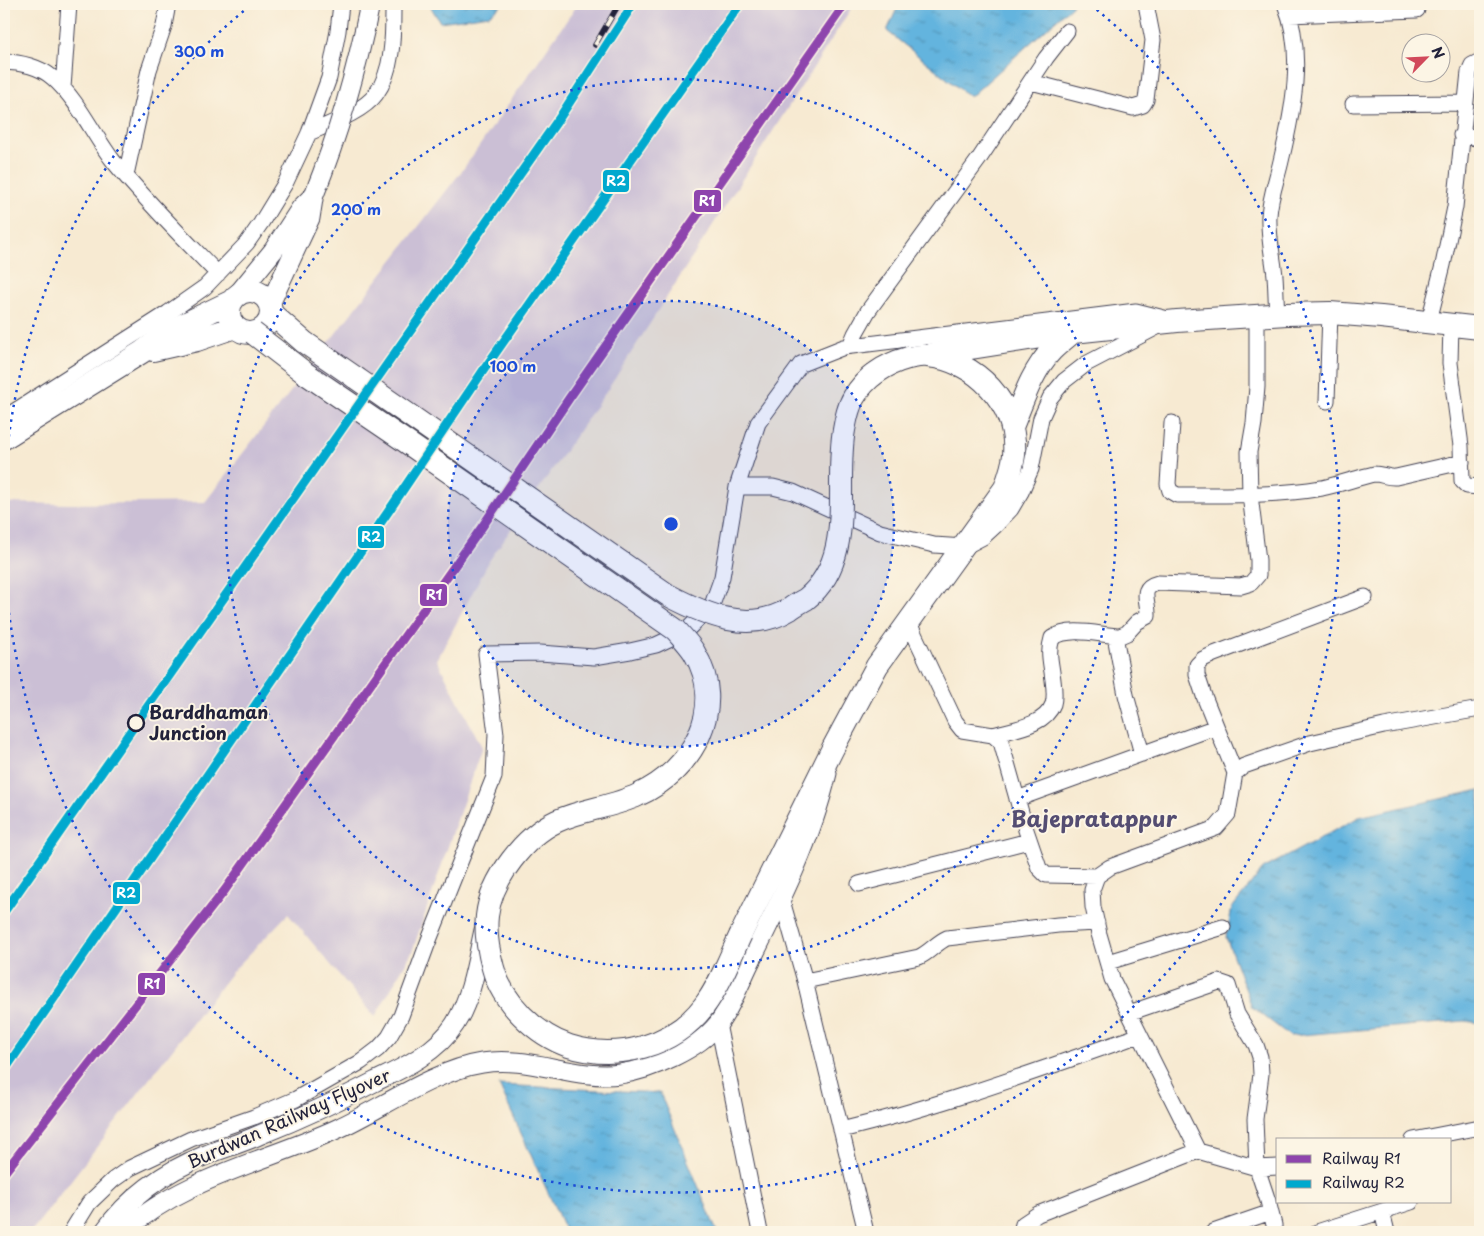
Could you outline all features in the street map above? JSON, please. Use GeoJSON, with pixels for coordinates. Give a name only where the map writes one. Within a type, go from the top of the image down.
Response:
{"type":"FeatureCollection","features":[{"type":"Feature","properties":{"kind":"highway"},"geometry":{"type":"LineString","coordinates":[[4,438],[142,352],[170,332],[248,290],[257,291],[265,296],[271,309],[320,354],[668,595],[714,617],[739,621],[763,619],[783,613],[806,598],[830,570],[837,550],[840,523],[842,442],[846,417],[853,398],[865,383],[880,370],[894,362],[916,356],[1073,332],[1267,315],[1330,313],[1480,328]]}},
{"type":"Feature","properties":{"kind":"highway"},"geometry":{"type":"LineString","coordinates":[[235,297],[229,310],[230,319],[244,330]]}},
{"type":"Feature","properties":{"kind":"highway"},"geometry":{"type":"LineString","coordinates":[[142,352],[244,330],[262,330],[269,323],[271,309]]}},
{"type":"Feature","properties":{"kind":"highway","name":"Burdwan Railway Flyover"},"geometry":{"type":"LineString","coordinates":[[244,330],[676,630],[694,653],[702,671],[707,692],[706,716],[699,738],[683,762],[661,783],[636,796],[574,814],[535,834],[505,870],[494,893],[488,914],[487,942],[494,971],[503,992],[519,1012],[536,1028],[559,1042],[582,1050],[615,1052],[644,1048],[669,1037],[691,1021],[705,1005],[833,748],[877,666],[1005,488],[1014,454],[1012,427]]}},
{"type":"Feature","properties":{"kind":"highway"},"geometry":{"type":"LineString","coordinates":[[1012,427],[1028,386],[1040,366],[1051,351],[1073,332]]}},
{"type":"Feature","properties":{"kind":"highway"},"geometry":{"type":"LineString","coordinates":[[916,356],[953,362],[983,380],[1004,405],[1012,427]]}},
{"type":"Feature","properties":{"kind":"main road"},"geometry":{"type":"LineString","coordinates":[[271,309],[310,218],[314,195],[336,138],[364,38],[370,4]]}},
{"type":"Feature","properties":{"kind":"main road"},"geometry":{"type":"LineString","coordinates":[[235,297],[265,262],[301,208],[314,195]]}},
{"type":"Feature","properties":{"kind":"main road"},"geometry":{"type":"LineString","coordinates":[[123,1232],[144,1214],[190,1187],[306,1142],[463,1068],[482,1062],[517,1062],[595,1075],[619,1074],[641,1070],[669,1059],[698,1042],[718,1024],[759,945],[808,837],[833,748]]}},
{"type":"Feature","properties":{"kind":"main road","name":"Burdwan Railway Flyover"},"geometry":{"type":"LineString","coordinates":[[104,1232],[129,1204],[171,1172],[206,1155],[258,1136],[344,1098],[402,1069],[444,1038],[460,1015],[472,980],[488,914]]}},
{"type":"Feature","properties":{"kind":"street"},"geometry":{"type":"LineString","coordinates":[[63,88],[69,4]]}},
{"type":"Feature","properties":{"kind":"street"},"geometry":{"type":"LineString","coordinates":[[126,175],[149,70],[164,26],[168,4]]}},
{"type":"Feature","properties":{"kind":"street"},"geometry":{"type":"LineString","coordinates":[[4,418],[168,313],[205,287],[247,243],[286,182],[308,133],[329,78],[341,4]]}},
{"type":"Feature","properties":{"kind":"street"},"geometry":{"type":"LineString","coordinates":[[308,133],[362,107],[375,95],[384,78],[390,60],[393,4]]}},
{"type":"Feature","properties":{"kind":"street"},"geometry":{"type":"LineString","coordinates":[[1031,82],[1133,108],[1143,105],[1146,100],[1150,74],[1153,40],[1146,4]]}},
{"type":"Feature","properties":{"kind":"street"},"geometry":{"type":"LineString","coordinates":[[908,621],[955,721],[962,730],[993,735],[1033,723],[1046,716],[1053,703],[1054,689],[1048,649],[1052,638],[1059,634],[1070,632],[1114,636],[1127,633],[1137,622],[1148,616],[1146,592],[1147,587],[1151,585],[1158,583],[1241,586],[1251,583],[1258,575],[1250,494],[1249,452],[1267,315],[1275,275],[1270,244],[1269,215],[1272,190],[1288,130],[1293,98],[1294,43],[1287,10],[1417,10]]}},
{"type":"Feature","properties":{"kind":"street"},"geometry":{"type":"LineString","coordinates":[[850,346],[868,311],[980,159],[1046,58],[1067,31]]}},
{"type":"Feature","properties":{"kind":"street"},"geometry":{"type":"LineString","coordinates":[[1480,60],[1472,65],[1469,72],[1455,207],[1443,266],[1440,323],[1450,363],[1461,446],[1462,481],[1467,486],[1480,487]]}},
{"type":"Feature","properties":{"kind":"street"},"geometry":{"type":"LineString","coordinates":[[4,62],[28,65],[52,77],[63,88],[113,160],[163,218],[218,274]]}},
{"type":"Feature","properties":{"kind":"street"},"geometry":{"type":"LineString","coordinates":[[1353,104],[1465,103]]}},
{"type":"Feature","properties":{"kind":"street"},"geometry":{"type":"LineString","coordinates":[[1461,135],[1480,138]]}},
{"type":"Feature","properties":{"kind":"street"},"geometry":{"type":"LineString","coordinates":[[71,1232],[89,1203],[113,1180],[130,1168],[191,1140],[296,1099],[361,1062],[384,1043],[401,1016],[427,945],[494,777],[496,734],[486,654],[540,653],[594,657],[656,645],[686,631],[712,605],[722,577],[737,487],[758,423],[801,364],[850,346],[1136,310],[1171,322]]}},
{"type":"Feature","properties":{"kind":"street"},"geometry":{"type":"LineString","coordinates":[[1328,401],[1330,313]]}},
{"type":"Feature","properties":{"kind":"street"},"geometry":{"type":"LineString","coordinates":[[737,487],[773,486],[793,492],[880,532],[934,545],[964,547],[983,537],[1011,509],[1032,469],[1041,418],[1050,398],[1064,381],[1086,364],[1171,322]]}},
{"type":"Feature","properties":{"kind":"street"},"geometry":{"type":"LineString","coordinates":[[1172,423],[1168,484],[1170,492],[1177,495],[1250,494],[1323,488],[1374,474],[1381,474],[1390,478],[1462,462]]}},
{"type":"Feature","properties":{"kind":"street"},"geometry":{"type":"LineString","coordinates":[[1198,1151],[1112,979],[1093,907],[1092,890],[1098,876],[1110,868],[1216,828],[1228,814],[1235,773],[1196,675],[1197,665],[1203,659],[1365,597]]}},
{"type":"Feature","properties":{"kind":"street"},"geometry":{"type":"LineString","coordinates":[[1114,636],[1126,695],[1142,754]]}},
{"type":"Feature","properties":{"kind":"street"},"geometry":{"type":"LineString","coordinates":[[1235,773],[1244,766],[1310,743],[1384,726],[1480,709]]}},
{"type":"Feature","properties":{"kind":"street"},"geometry":{"type":"LineString","coordinates":[[1017,799],[1216,727]]}},
{"type":"Feature","properties":{"kind":"street"},"geometry":{"type":"LineString","coordinates":[[993,735],[1001,742],[1039,868],[1046,875],[1098,876]]}},
{"type":"Feature","properties":{"kind":"street"},"geometry":{"type":"LineString","coordinates":[[859,884],[1030,841]]}},
{"type":"Feature","properties":{"kind":"street"},"geometry":{"type":"LineString","coordinates":[[781,897],[804,981],[866,1232]]}},
{"type":"Feature","properties":{"kind":"street"},"geometry":{"type":"LineString","coordinates":[[804,981],[919,956],[928,952],[938,942],[948,938],[1058,925],[1097,923]]}},
{"type":"Feature","properties":{"kind":"street"},"geometry":{"type":"LineString","coordinates":[[1108,962],[1223,928]]}},
{"type":"Feature","properties":{"kind":"street"},"geometry":{"type":"LineString","coordinates":[[1129,1013],[1219,982],[1228,985],[1237,1014],[1256,1045],[1260,1057],[1255,1119],[1257,1168],[1271,1212],[1274,1232]]}},
{"type":"Feature","properties":{"kind":"street"},"geometry":{"type":"LineString","coordinates":[[718,1024],[760,1232]]}},
{"type":"Feature","properties":{"kind":"street"},"geometry":{"type":"LineString","coordinates":[[841,1130],[900,1116],[969,1095],[1140,1035]]}},
{"type":"Feature","properties":{"kind":"street"},"geometry":{"type":"LineString","coordinates":[[1423,1138],[1480,1127]]}},
{"type":"Feature","properties":{"kind":"street"},"geometry":{"type":"LineString","coordinates":[[1021,1232],[1023,1224],[1038,1214],[1198,1151],[1257,1168],[1276,1167]]}},
{"type":"Feature","properties":{"kind":"street"},"geometry":{"type":"LineString","coordinates":[[1317,1232],[1405,1204]]}},
{"type":"Feature","properties":{"kind":"street"},"geometry":{"type":"LineString","coordinates":[[1213,1232],[1271,1212]]}},
{"type":"Feature","properties":{"kind":"street"},"geometry":{"type":"LineString","coordinates":[[1382,1212],[1387,1232]]}},
{"type":"Feature","properties":{"kind":"shaded area"},"geometry":{"type":"Polygon","coordinates":[[[578,4],[854,4],[610,386],[489,561],[437,660],[482,747],[412,952],[375,1017],[288,914],[232,972],[31,1232],[4,1232],[4,503],[205,502],[464,168],[578,4]]]}},
{"type":"Feature","properties":{"kind":"water"},"geometry":{"type":"Polygon","coordinates":[[[429,4],[503,4],[489,15],[440,22],[429,4]]]}},
{"type":"Feature","properties":{"kind":"water"},"geometry":{"type":"Polygon","coordinates":[[[899,4],[1074,4],[970,97],[887,31],[899,4]]]}},
{"type":"Feature","properties":{"kind":"water"},"geometry":{"type":"Polygon","coordinates":[[[1480,790],[1480,1023],[1464,1021],[1290,1036],[1252,1007],[1226,937],[1232,908],[1263,869],[1359,817],[1480,790]]]}},
{"type":"Feature","properties":{"kind":"water"},"geometry":{"type":"Polygon","coordinates":[[[499,1085],[660,1093],[717,1232],[566,1232],[499,1085]]]}},
{"type":"Feature","properties":{"kind":"railway"},"geometry":{"type":"LineString","coordinates":[[595,45],[619,4]]}},
{"type":"Feature","properties":{"kind":"railway"},"geometry":{"type":"LineString","coordinates":[[4,1071],[485,368],[740,4]]}},
{"type":"Feature","properties":{"kind":"railway"},"geometry":{"type":"LineString","coordinates":[[4,1173],[225,890],[482,527],[570,397],[845,4]]}},
{"type":"Feature","properties":{"kind":"rail line","name":"R2"},"geometry":{"type":"LineString","coordinates":[[4,912],[560,117],[633,4]]}},
{"type":"Feature","properties":{"kind":"rail line","name":"R2"},"geometry":{"type":"LineString","coordinates":[[4,1071],[485,368],[740,4]]}},
{"type":"Feature","properties":{"kind":"rail line","name":"R1"},"geometry":{"type":"LineString","coordinates":[[4,1173],[225,890],[482,527],[570,397],[845,4]]}},
{"type":"Feature","properties":{"kind":"place","name":"Barddhaman Junction"},"geometry":{"type":"Point","coordinates":[136,723]}},
{"type":"Feature","properties":{"kind":"district","name":"Bajepratappur"},"geometry":{"type":"Point","coordinates":[1094,819]}}]}
